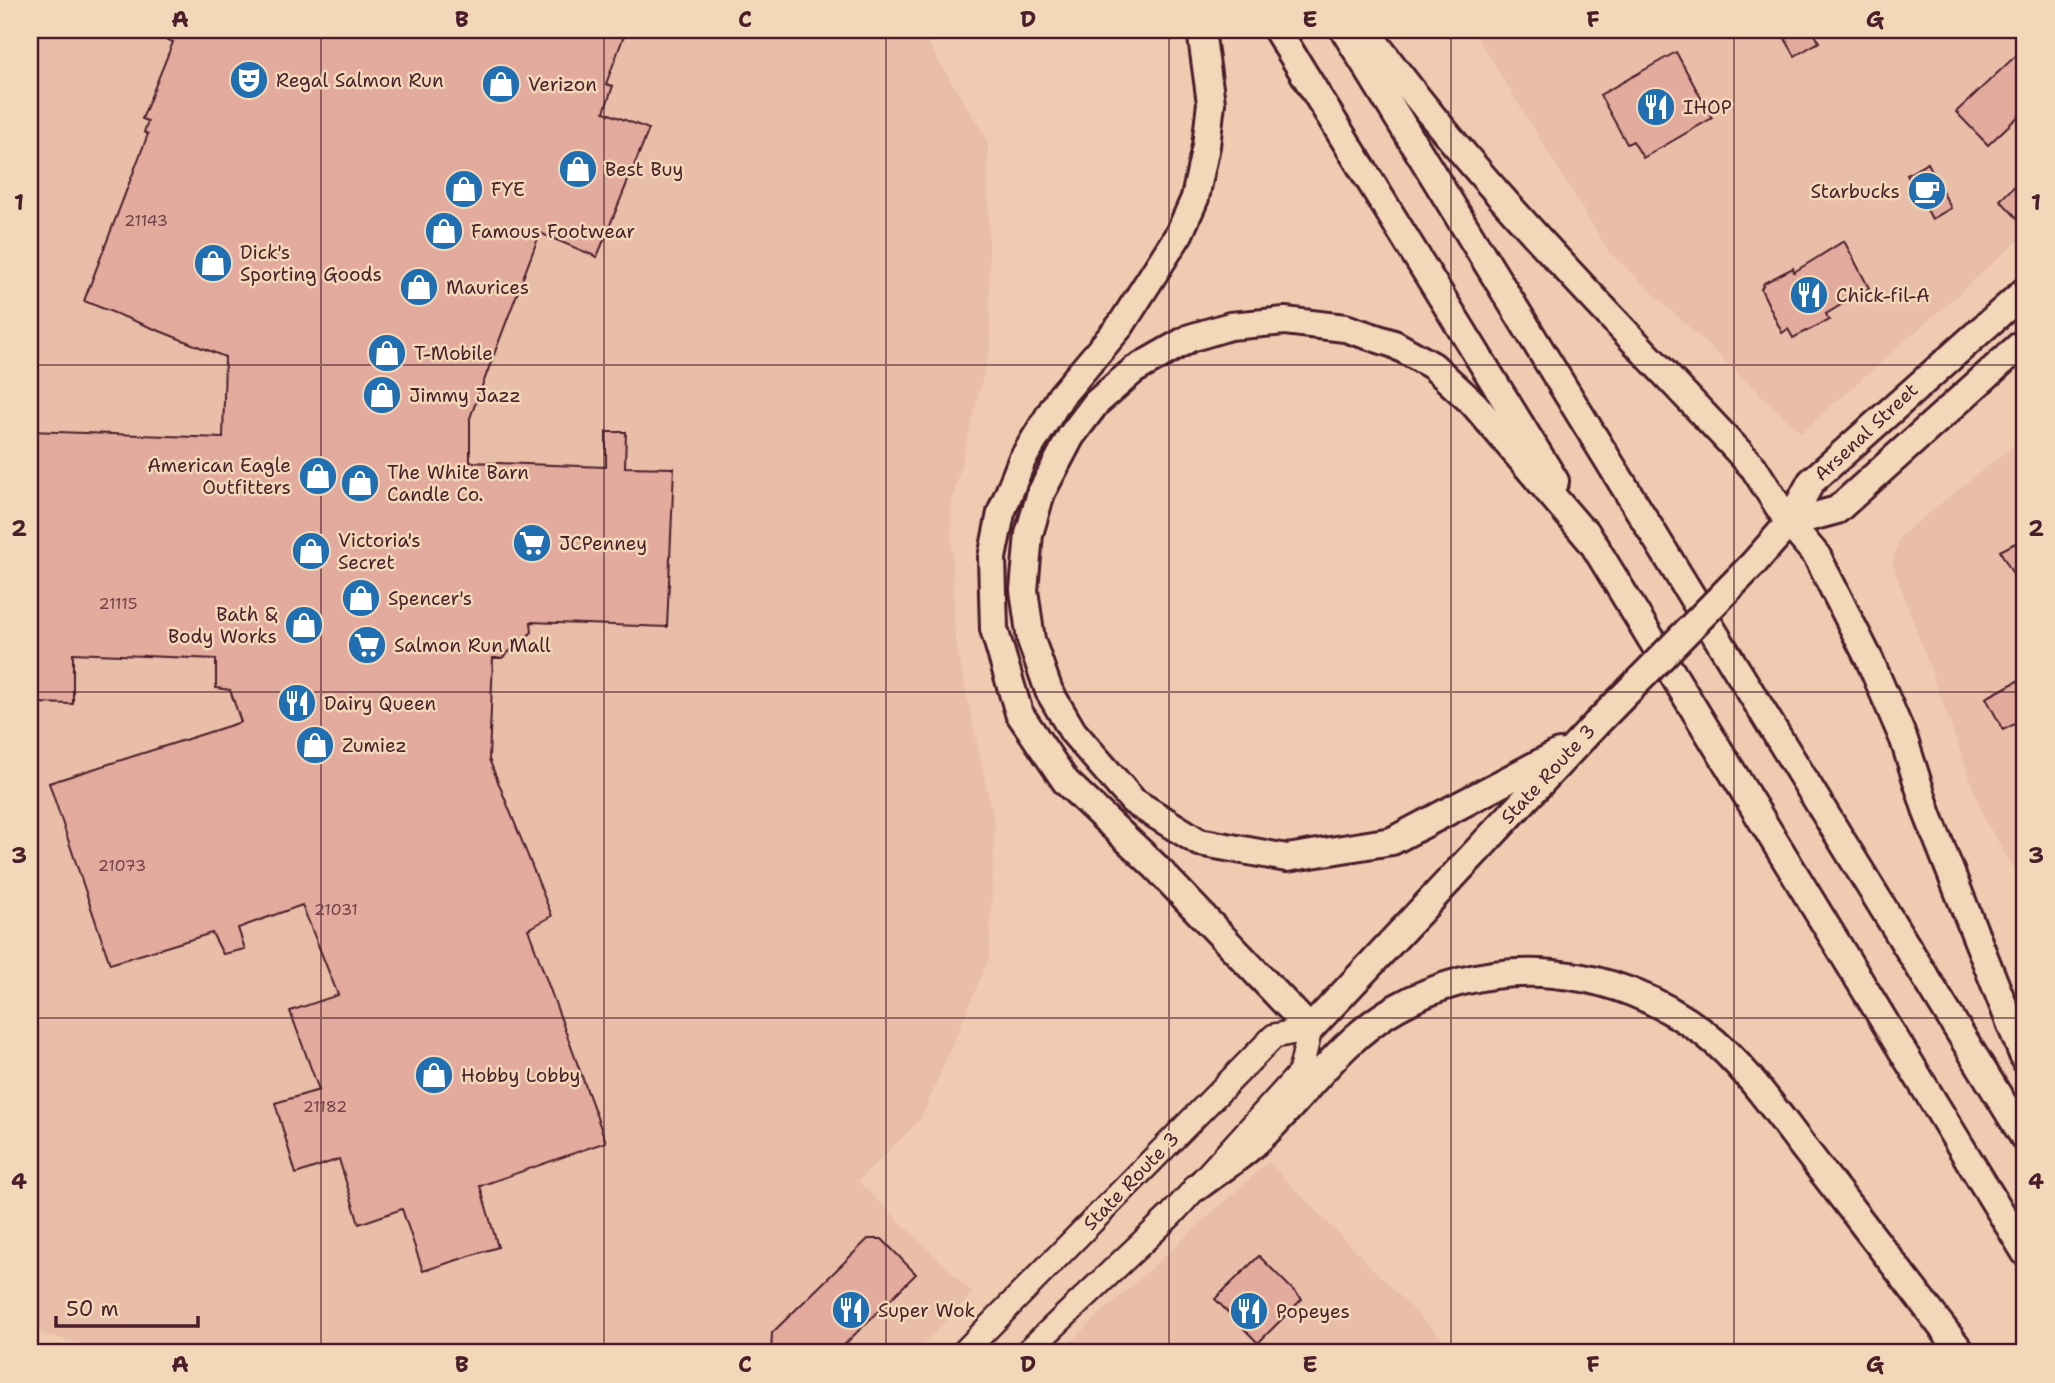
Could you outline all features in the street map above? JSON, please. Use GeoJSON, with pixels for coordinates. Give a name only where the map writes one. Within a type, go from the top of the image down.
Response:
{"type":"FeatureCollection","features":[{"type":"Feature","properties":{"kind":"highway"},"geometry":{"type":"LineString","coordinates":[[1201,30],[1210,103],[1206,146],[1195,198],[1179,234],[1121,325],[1061,396],[1022,460],[1000,513],[992,558],[994,629],[1019,713],[1066,782],[1155,866],[1310,1029]]}},
{"type":"Feature","properties":{"kind":"highway"},"geometry":{"type":"LineString","coordinates":[[1278,30],[2025,1252]]}},
{"type":"Feature","properties":{"kind":"highway"},"geometry":{"type":"LineString","coordinates":[[1344,30],[2025,1139]]}},
{"type":"Feature","properties":{"kind":"highway"},"geometry":{"type":"LineString","coordinates":[[1366,30],[1415,98],[1486,180],[1754,468],[1789,523],[1817,556],[1870,661],[2025,1060]]}},
{"type":"Feature","properties":{"kind":"highway","name":"Arsenal Street"},"geometry":{"type":"LineString","coordinates":[[1789,523],[1811,482],[2025,291]]}},
{"type":"Feature","properties":{"kind":"highway"},"geometry":{"type":"LineString","coordinates":[[1576,744],[1392,841],[1287,858],[1199,842],[1133,802],[1073,732],[1049,691],[1031,640],[1024,590],[1029,534],[1041,494],[1071,436],[1096,403],[1134,370],[1190,338],[1230,326],[1286,321],[1345,328],[1394,344],[1433,366],[1474,404],[1596,547]]}},
{"type":"Feature","properties":{"kind":"highway","name":"Arsenal Street"},"geometry":{"type":"LineString","coordinates":[[1789,523],[1837,510],[2025,341]]}},
{"type":"Feature","properties":{"kind":"highway","name":"State Route 3"},"geometry":{"type":"LineString","coordinates":[[1310,1029],[1576,744],[1753,564],[1789,523]]}},
{"type":"Feature","properties":{"kind":"highway"},"geometry":{"type":"LineString","coordinates":[[1197,1187],[1255,1142],[1342,1048],[1395,1009],[1441,985],[1517,972],[1581,975],[1642,995],[1705,1034],[1758,1089],[1962,1353]]}},
{"type":"Feature","properties":{"kind":"main road"},"geometry":{"type":"LineString","coordinates":[[1026,1353],[1197,1187],[1300,1073],[1310,1029]]}},
{"type":"Feature","properties":{"kind":"main road","name":"State Route 3"},"geometry":{"type":"LineString","coordinates":[[964,1353],[1274,1036],[1310,1029]]}},
{"type":"Feature","properties":{"kind":"shaded area","name":"Salmon Run Mall"},"geometry":{"type":"Polygon","coordinates":[[[30,30],[920,30],[988,141],[990,348],[951,506],[955,639],[995,826],[989,959],[921,1119],[858,1181],[973,1293],[915,1353],[106,1353],[104,1349],[30,1331],[30,30]]]}},
{"type":"Feature","properties":{"kind":"shaded area"},"geometry":{"type":"Polygon","coordinates":[[[1473,30],[2025,30],[2025,235],[1801,433],[1609,252],[1473,30]]]}},
{"type":"Feature","properties":{"kind":"shaded area"},"geometry":{"type":"Polygon","coordinates":[[[2025,436],[2025,887],[1985,820],[1892,563],[1900,536],[2025,436]]]}},
{"type":"Feature","properties":{"kind":"shaded area"},"geometry":{"type":"Polygon","coordinates":[[[1268,1162],[1456,1353],[1059,1353],[1085,1328],[1268,1162]]]}},
{"type":"Feature","properties":{"kind":"building","name":"Salmon Run Mall"},"geometry":{"type":"Polygon","coordinates":[[[145,30],[626,30],[606,84],[613,86],[604,112],[649,129],[597,257],[540,233],[470,418],[470,462],[606,467],[606,432],[626,432],[625,467],[674,468],[667,627],[531,622],[532,632],[502,658],[493,658],[489,759],[552,916],[528,929],[606,1142],[480,1186],[498,1247],[423,1271],[402,1209],[359,1224],[339,1159],[296,1174],[275,1103],[319,1090],[290,1011],[338,995],[302,905],[238,928],[245,949],[223,954],[212,933],[110,964],[49,783],[241,722],[230,690],[216,688],[216,659],[73,653],[73,704],[30,703],[30,431],[223,438],[225,357],[84,301],[148,134],[144,132],[148,121],[142,119],[173,42],[145,30]]]}},
{"type":"Feature","properties":{"kind":"building"},"geometry":{"type":"Polygon","coordinates":[[[1780,30],[1813,30],[1819,42],[1795,56],[1780,30]]]}},
{"type":"Feature","properties":{"kind":"building"},"geometry":{"type":"Polygon","coordinates":[[[2025,47],[2025,110],[1988,145],[1956,112],[2025,47]]]}},
{"type":"Feature","properties":{"kind":"building","name":"IHOP"},"geometry":{"type":"Polygon","coordinates":[[[1676,52],[1712,118],[1643,158],[1633,141],[1627,144],[1600,95],[1676,52]]]}},
{"type":"Feature","properties":{"kind":"building","name":"Starbucks"},"geometry":{"type":"Polygon","coordinates":[[[1928,163],[1951,208],[1932,219],[1923,202],[1917,205],[1911,192],[1915,190],[1907,175],[1928,163]]]}},
{"type":"Feature","properties":{"kind":"building"},"geometry":{"type":"Polygon","coordinates":[[[2025,176],[2025,210],[2017,218],[2000,200],[2025,176]]]}},
{"type":"Feature","properties":{"kind":"building","name":"Chick-fil-A"},"geometry":{"type":"Polygon","coordinates":[[[1844,241],[1869,288],[1826,314],[1829,320],[1793,338],[1788,329],[1782,333],[1761,289],[1764,283],[1793,268],[1794,272],[1844,241]]]}},
{"type":"Feature","properties":{"kind":"building"},"geometry":{"type":"Polygon","coordinates":[[[2025,538],[2025,596],[2000,551],[2025,538]]]}},
{"type":"Feature","properties":{"kind":"building"},"geometry":{"type":"Polygon","coordinates":[[[2025,677],[2025,719],[2003,730],[1986,698],[2025,677]]]}},
{"type":"Feature","properties":{"kind":"building"},"geometry":{"type":"Polygon","coordinates":[[[868,1239],[882,1239],[916,1274],[836,1353],[771,1353],[772,1333],[868,1239]]]}},
{"type":"Feature","properties":{"kind":"building"},"geometry":{"type":"Polygon","coordinates":[[[1259,1256],[1302,1299],[1258,1343],[1215,1299],[1259,1256]]]}},
{"type":"Feature","properties":{"kind":"place","name":"Regal Salmon Run"},"geometry":{"type":"Point","coordinates":[249,80]}},
{"type":"Feature","properties":{"kind":"place","name":"Verizon"},"geometry":{"type":"Point","coordinates":[501,84]}},
{"type":"Feature","properties":{"kind":"place","name":"IHOP"},"geometry":{"type":"Point","coordinates":[1656,107]}},
{"type":"Feature","properties":{"kind":"place","name":"Best Buy"},"geometry":{"type":"Point","coordinates":[578,169]}},
{"type":"Feature","properties":{"kind":"place","name":"FYE"},"geometry":{"type":"Point","coordinates":[464,189]}},
{"type":"Feature","properties":{"kind":"place","name":"Starbucks"},"geometry":{"type":"Point","coordinates":[1927,191]}},
{"type":"Feature","properties":{"kind":"place","name":"Famous Footwear"},"geometry":{"type":"Point","coordinates":[444,231]}},
{"type":"Feature","properties":{"kind":"place","name":"Dick's Sporting Goods"},"geometry":{"type":"Point","coordinates":[213,263]}},
{"type":"Feature","properties":{"kind":"place","name":"Maurices"},"geometry":{"type":"Point","coordinates":[419,287]}},
{"type":"Feature","properties":{"kind":"place","name":"Chick-fil-A"},"geometry":{"type":"Point","coordinates":[1809,295]}},
{"type":"Feature","properties":{"kind":"place","name":"T-Mobile"},"geometry":{"type":"Point","coordinates":[387,353]}},
{"type":"Feature","properties":{"kind":"place","name":"Jimmy Jazz"},"geometry":{"type":"Point","coordinates":[382,395]}},
{"type":"Feature","properties":{"kind":"place","name":"American Eagle Outfitters"},"geometry":{"type":"Point","coordinates":[318,476]}},
{"type":"Feature","properties":{"kind":"place","name":"The White Barn Candle Co."},"geometry":{"type":"Point","coordinates":[360,483]}},
{"type":"Feature","properties":{"kind":"place","name":"JCPenney"},"geometry":{"type":"Point","coordinates":[532,543]}},
{"type":"Feature","properties":{"kind":"place","name":"Victoria's Secret"},"geometry":{"type":"Point","coordinates":[311,551]}},
{"type":"Feature","properties":{"kind":"place","name":"Spencer's"},"geometry":{"type":"Point","coordinates":[361,598]}},
{"type":"Feature","properties":{"kind":"place","name":"Bath & Body Works"},"geometry":{"type":"Point","coordinates":[304,625]}},
{"type":"Feature","properties":{"kind":"place","name":"Salmon Run Mall"},"geometry":{"type":"Point","coordinates":[367,645]}},
{"type":"Feature","properties":{"kind":"place","name":"Dairy Queen"},"geometry":{"type":"Point","coordinates":[297,703]}},
{"type":"Feature","properties":{"kind":"place","name":"Zumiez"},"geometry":{"type":"Point","coordinates":[315,745]}},
{"type":"Feature","properties":{"kind":"place","name":"Hobby Lobby"},"geometry":{"type":"Point","coordinates":[434,1075]}},
{"type":"Feature","properties":{"kind":"place","name":"Super Wok"},"geometry":{"type":"Point","coordinates":[851,1310]}},
{"type":"Feature","properties":{"kind":"place","name":"Popeyes"},"geometry":{"type":"Point","coordinates":[1249,1311]}}]}
